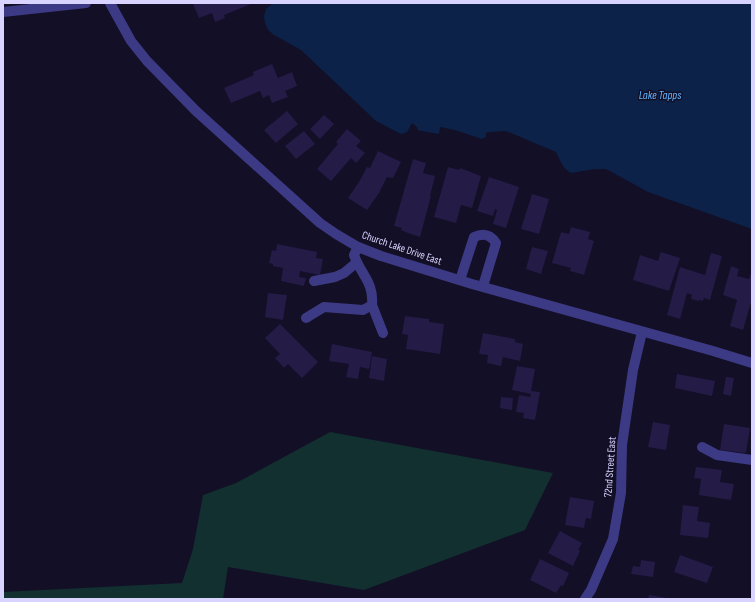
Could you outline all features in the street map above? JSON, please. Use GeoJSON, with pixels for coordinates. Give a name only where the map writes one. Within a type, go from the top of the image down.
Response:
{"type":"FeatureCollection","features":[{"type":"Feature","properties":{"kind":"street"},"geometry":{"type":"LineString","coordinates":[[3,12],[86,3]]}},
{"type":"Feature","properties":{"kind":"street","name":"Church Lake Drive East"},"geometry":{"type":"LineString","coordinates":[[110,3],[131,41],[147,61],[196,111],[320,223],[358,247],[381,256],[460,280],[752,363]]}},
{"type":"Feature","properties":{"kind":"street"},"geometry":{"type":"LineString","coordinates":[[460,280],[474,238],[480,235],[487,235],[496,242],[483,286]]}},
{"type":"Feature","properties":{"kind":"street"},"geometry":{"type":"LineString","coordinates":[[358,247],[354,255],[356,263],[368,281],[373,294],[372,305],[383,333]]}},
{"type":"Feature","properties":{"kind":"street"},"geometry":{"type":"LineString","coordinates":[[314,281],[335,278],[356,263]]}},
{"type":"Feature","properties":{"kind":"street"},"geometry":{"type":"LineString","coordinates":[[306,318],[324,307],[363,310],[372,305]]}},
{"type":"Feature","properties":{"kind":"street","name":"72nd Street East"},"geometry":{"type":"LineString","coordinates":[[585,599],[591,590],[613,539],[621,493],[622,445],[633,370],[642,332]]}},
{"type":"Feature","properties":{"kind":"street"},"geometry":{"type":"LineString","coordinates":[[702,447],[717,455],[752,460]]}},
{"type":"Feature","properties":{"kind":"green space"},"geometry":{"type":"Polygon","coordinates":[[[330,432],[553,473],[525,530],[364,590],[228,567],[223,599],[3,599],[3,592],[182,583],[193,549],[203,495],[236,483],[330,432]]]}},
{"type":"Feature","properties":{"kind":"water","name":"Lake Tapps"},"geometry":{"type":"Polygon","coordinates":[[[273,3],[752,3],[752,229],[648,192],[606,169],[595,169],[571,173],[564,167],[556,152],[506,131],[486,133],[486,137],[482,139],[455,130],[440,127],[439,134],[417,130],[418,128],[412,123],[407,132],[401,134],[376,121],[301,50],[268,30],[264,16],[266,9],[273,3]]]}},
{"type":"Feature","properties":{"kind":"building"},"geometry":{"type":"Polygon","coordinates":[[[193,4],[251,4],[224,15],[225,18],[215,22],[212,13],[199,18],[193,4]]]}},
{"type":"Feature","properties":{"kind":"building"},"geometry":{"type":"Polygon","coordinates":[[[272,64],[278,78],[292,72],[297,86],[285,91],[288,97],[272,103],[269,95],[263,98],[260,91],[231,103],[224,88],[254,75],[253,72],[272,64]]]}},
{"type":"Feature","properties":{"kind":"building"},"geometry":{"type":"Polygon","coordinates":[[[287,111],[298,124],[276,143],[264,130],[287,111]]]}},
{"type":"Feature","properties":{"kind":"building"},"geometry":{"type":"Polygon","coordinates":[[[324,115],[334,124],[320,139],[310,129],[324,115]]]}},
{"type":"Feature","properties":{"kind":"building"},"geometry":{"type":"Polygon","coordinates":[[[347,129],[361,141],[356,146],[365,153],[356,163],[351,158],[331,181],[317,169],[338,144],[336,142],[347,129]]]}},
{"type":"Feature","properties":{"kind":"building"},"geometry":{"type":"Polygon","coordinates":[[[304,131],[315,144],[296,159],[285,146],[304,131]]]}},
{"type":"Feature","properties":{"kind":"building"},"geometry":{"type":"Polygon","coordinates":[[[378,151],[401,162],[393,178],[387,177],[379,193],[367,210],[348,198],[367,167],[370,168],[378,151]]]}},
{"type":"Feature","properties":{"kind":"building"},"geometry":{"type":"Polygon","coordinates":[[[413,159],[426,163],[423,173],[435,176],[420,237],[401,230],[402,228],[394,226],[413,159]]]}},
{"type":"Feature","properties":{"kind":"building"},"geometry":{"type":"Polygon","coordinates":[[[448,167],[459,170],[460,168],[481,176],[472,208],[461,205],[456,223],[434,217],[448,167]]]}},
{"type":"Feature","properties":{"kind":"building"},"geometry":{"type":"Polygon","coordinates":[[[489,177],[519,187],[506,228],[493,224],[497,210],[495,209],[493,216],[477,211],[489,177]]]}},
{"type":"Feature","properties":{"kind":"building"},"geometry":{"type":"Polygon","coordinates":[[[532,194],[549,199],[539,234],[521,229],[532,194]]]}},
{"type":"Feature","properties":{"kind":"building"},"geometry":{"type":"Polygon","coordinates":[[[571,227],[590,232],[588,239],[594,241],[584,275],[570,271],[571,268],[552,263],[561,232],[569,234],[571,227]]]}},
{"type":"Feature","properties":{"kind":"building"},"geometry":{"type":"Polygon","coordinates":[[[277,244],[317,252],[316,258],[323,259],[320,275],[300,271],[299,277],[306,278],[304,286],[281,281],[283,268],[273,266],[273,264],[269,263],[272,250],[276,251],[277,244]]]}},
{"type":"Feature","properties":{"kind":"building"},"geometry":{"type":"Polygon","coordinates":[[[532,247],[548,251],[541,274],[526,269],[532,247]]]}},
{"type":"Feature","properties":{"kind":"building"},"geometry":{"type":"Polygon","coordinates":[[[661,252],[680,258],[669,291],[633,280],[640,255],[658,261],[661,252]]]}},
{"type":"Feature","properties":{"kind":"building"},"geometry":{"type":"Polygon","coordinates":[[[711,253],[722,256],[710,300],[704,298],[703,301],[691,299],[692,295],[687,293],[680,319],[667,315],[680,267],[705,275],[711,253]]]}},
{"type":"Feature","properties":{"kind":"building"},"geometry":{"type":"Polygon","coordinates":[[[731,266],[739,269],[737,276],[749,279],[752,270],[752,299],[743,330],[730,326],[737,300],[723,295],[731,266]]]}},
{"type":"Feature","properties":{"kind":"building"},"geometry":{"type":"Polygon","coordinates":[[[268,293],[287,295],[283,320],[265,317],[268,293]]]}},
{"type":"Feature","properties":{"kind":"building"},"geometry":{"type":"Polygon","coordinates":[[[405,316],[429,319],[429,322],[444,324],[440,354],[406,349],[408,335],[402,334],[405,316]]]}},
{"type":"Feature","properties":{"kind":"building"},"geometry":{"type":"Polygon","coordinates":[[[280,324],[318,362],[302,378],[288,364],[284,368],[275,358],[280,354],[265,338],[280,324]]]}},
{"type":"Feature","properties":{"kind":"building"},"geometry":{"type":"Polygon","coordinates":[[[483,333],[515,339],[515,342],[523,344],[520,361],[503,357],[501,366],[487,363],[488,355],[479,354],[483,333]]]}},
{"type":"Feature","properties":{"kind":"building"},"geometry":{"type":"Polygon","coordinates":[[[332,344],[372,352],[369,369],[360,367],[358,379],[346,377],[349,364],[329,361],[332,344]]]}},
{"type":"Feature","properties":{"kind":"building"},"geometry":{"type":"Polygon","coordinates":[[[372,356],[387,359],[384,381],[369,378],[372,356]]]}},
{"type":"Feature","properties":{"kind":"building"},"geometry":{"type":"Polygon","coordinates":[[[517,366],[535,369],[531,391],[540,392],[535,420],[523,418],[524,413],[516,412],[519,395],[530,397],[531,394],[512,390],[517,366]]]}},
{"type":"Feature","properties":{"kind":"building"},"geometry":{"type":"Polygon","coordinates":[[[677,374],[715,381],[712,396],[675,388],[677,374]]]}},
{"type":"Feature","properties":{"kind":"building"},"geometry":{"type":"Polygon","coordinates":[[[726,377],[734,378],[731,396],[723,394],[726,377]]]}},
{"type":"Feature","properties":{"kind":"building"},"geometry":{"type":"Polygon","coordinates":[[[501,397],[513,398],[512,410],[500,408],[501,397]]]}},
{"type":"Feature","properties":{"kind":"building"},"geometry":{"type":"Polygon","coordinates":[[[653,422],[670,425],[666,450],[648,447],[653,422]]]}},
{"type":"Feature","properties":{"kind":"building"},"geometry":{"type":"Polygon","coordinates":[[[724,424],[750,428],[746,453],[720,450],[724,424]]]}},
{"type":"Feature","properties":{"kind":"building"},"geometry":{"type":"Polygon","coordinates":[[[696,467],[722,470],[720,482],[734,484],[731,500],[699,495],[701,479],[694,478],[696,467]]]}},
{"type":"Feature","properties":{"kind":"building"},"geometry":{"type":"Polygon","coordinates":[[[570,497],[594,501],[591,519],[586,518],[584,528],[565,525],[570,497]]]}},
{"type":"Feature","properties":{"kind":"building"},"geometry":{"type":"Polygon","coordinates":[[[683,505],[699,507],[697,521],[710,523],[708,538],[680,535],[683,505]]]}},
{"type":"Feature","properties":{"kind":"building"},"geometry":{"type":"Polygon","coordinates":[[[560,531],[582,543],[573,566],[548,553],[560,531]]]}},
{"type":"Feature","properties":{"kind":"building"},"geometry":{"type":"Polygon","coordinates":[[[680,555],[713,567],[707,583],[674,572],[680,555]]]}},
{"type":"Feature","properties":{"kind":"building"},"geometry":{"type":"Polygon","coordinates":[[[540,559],[569,573],[563,586],[561,585],[556,593],[530,580],[540,559]]]}},
{"type":"Feature","properties":{"kind":"building"},"geometry":{"type":"Polygon","coordinates":[[[641,560],[655,562],[653,577],[631,574],[633,566],[640,567],[641,560]]]}},
{"type":"Feature","properties":{"kind":"building"},"geometry":{"type":"Polygon","coordinates":[[[649,595],[667,598],[667,599],[648,599],[649,595]]]}}]}
